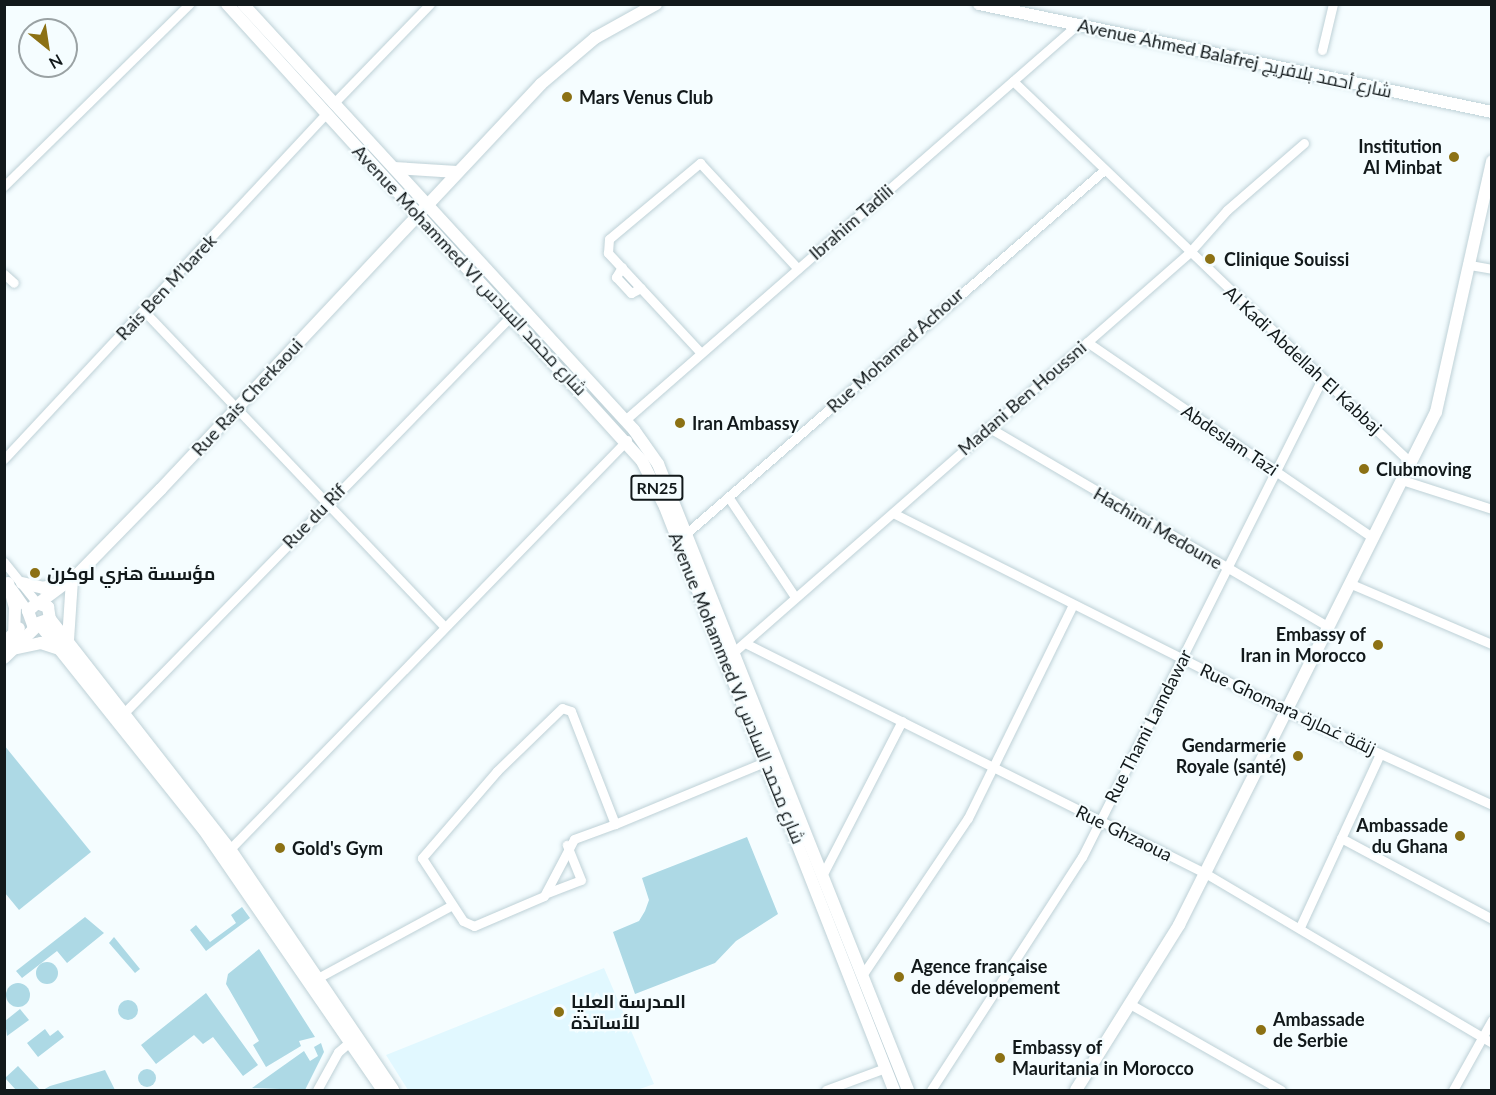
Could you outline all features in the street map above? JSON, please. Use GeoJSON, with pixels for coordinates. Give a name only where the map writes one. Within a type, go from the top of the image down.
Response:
{"type":"FeatureCollection","features":[{"type":"Feature","properties":{"kind":"main road","name":"Avenue Mohammed VI شارع محمد السادس"},"geometry":{"type":"LineString","coordinates":[[227,4],[330,108],[422,208],[625,420],[658,464],[741,646],[824,873],[908,1090]]}},
{"type":"Feature","properties":{"kind":"main road","name":"Avenue Mohammed VI شارع محمد السادس"},"geometry":{"type":"LineString","coordinates":[[243,4],[330,108],[394,168],[422,208],[512,315],[627,440],[660,495],[767,761],[894,1090]]}},
{"type":"Feature","properties":{"kind":"main road"},"geometry":{"type":"LineString","coordinates":[[422,208],[568,58],[656,4]]}},
{"type":"Feature","properties":{"kind":"main road","name":"Avenue Ahmed Balafrej شارع أحمد بلافريج"},"geometry":{"type":"LineString","coordinates":[[979,4],[1491,112]]}},
{"type":"Feature","properties":{"kind":"main road"},"geometry":{"type":"LineString","coordinates":[[1076,1090],[1130,1004],[1206,873],[1440,402],[1491,161]]}},
{"type":"Feature","properties":{"kind":"main road"},"geometry":{"type":"LineString","coordinates":[[394,168],[457,172]]}},
{"type":"Feature","properties":{"kind":"main road","name":"Rue Rais Cherkaoui"},"geometry":{"type":"LineString","coordinates":[[72,579],[237,408],[422,208]]}},
{"type":"Feature","properties":{"kind":"main road"},"geometry":{"type":"LineString","coordinates":[[22,583],[43,588],[72,579]]}},
{"type":"Feature","properties":{"kind":"main road"},"geometry":{"type":"LineString","coordinates":[[9,646],[33,608],[72,579]]}},
{"type":"Feature","properties":{"kind":"main road"},"geometry":{"type":"LineString","coordinates":[[9,646],[45,622],[72,579]]}},
{"type":"Feature","properties":{"kind":"main road"},"geometry":{"type":"LineString","coordinates":[[65,645],[72,579]]}},
{"type":"Feature","properties":{"kind":"main road"},"geometry":{"type":"LineString","coordinates":[[6,581],[15,607],[9,646]]}},
{"type":"Feature","properties":{"kind":"main road"},"geometry":{"type":"LineString","coordinates":[[33,608],[48,607],[45,622]]}},
{"type":"Feature","properties":{"kind":"main road"},"geometry":{"type":"LineString","coordinates":[[33,608],[230,849],[353,1039],[383,1090]]}},
{"type":"Feature","properties":{"kind":"main road"},"geometry":{"type":"LineString","coordinates":[[9,646],[41,643],[65,645]]}},
{"type":"Feature","properties":{"kind":"main road"},"geometry":{"type":"LineString","coordinates":[[122,716],[314,981]]}},
{"type":"Feature","properties":{"kind":"main road"},"geometry":{"type":"LineString","coordinates":[[353,1039],[393,1090]]}},
{"type":"Feature","properties":{"kind":"street"},"geometry":{"type":"LineString","coordinates":[[4,186],[189,4]]}},
{"type":"Feature","properties":{"kind":"street","name":"Rais Ben M’barek"},"geometry":{"type":"LineString","coordinates":[[4,459],[144,311],[330,108],[430,4]]}},
{"type":"Feature","properties":{"kind":"street"},"geometry":{"type":"LineString","coordinates":[[1322,50],[1333,4]]}},
{"type":"Feature","properties":{"kind":"street","name":"Ibrahim Tadili"},"geometry":{"type":"LineString","coordinates":[[625,420],[1077,25]]}},
{"type":"Feature","properties":{"kind":"street","name":"Al Kadi Abdellah El Kabbaj"},"geometry":{"type":"LineString","coordinates":[[1013,81],[1102,171],[1411,463]]}},
{"type":"Feature","properties":{"kind":"street","name":"Madani Ben Houssni"},"geometry":{"type":"LineString","coordinates":[[741,646],[1189,253],[1227,210],[1304,143]]}},
{"type":"Feature","properties":{"kind":"street"},"geometry":{"type":"LineString","coordinates":[[701,354],[607,250],[609,239],[700,164],[798,269]]}},
{"type":"Feature","properties":{"kind":"street","name":"Rue Mohamed Achour"},"geometry":{"type":"LineString","coordinates":[[689,531],[1102,171]]}},
{"type":"Feature","properties":{"kind":"street"},"geometry":{"type":"LineString","coordinates":[[1470,265],[1491,269]]}},
{"type":"Feature","properties":{"kind":"street"},"geometry":{"type":"LineString","coordinates":[[4,274],[14,284]]}},
{"type":"Feature","properties":{"kind":"street"},"geometry":{"type":"LineString","coordinates":[[144,311],[444,626]]}},
{"type":"Feature","properties":{"kind":"street","name":"Rue du Rif"},"geometry":{"type":"LineString","coordinates":[[122,716],[326,503],[512,315]]}},
{"type":"Feature","properties":{"kind":"street","name":"Abdeslam Tazi"},"geometry":{"type":"LineString","coordinates":[[1086,342],[1373,538]]}},
{"type":"Feature","properties":{"kind":"street","name":"Rue Thami Lamdawar"},"geometry":{"type":"LineString","coordinates":[[931,1090],[1064,888],[1228,569],[1322,379]]}},
{"type":"Feature","properties":{"kind":"street","name":"Hachimi Medoune"},"geometry":{"type":"LineString","coordinates":[[988,428],[1329,627]]}},
{"type":"Feature","properties":{"kind":"street"},"geometry":{"type":"LineString","coordinates":[[230,849],[627,440]]}},
{"type":"Feature","properties":{"kind":"street"},"geometry":{"type":"LineString","coordinates":[[1402,480],[1491,509]]}},
{"type":"Feature","properties":{"kind":"street"},"geometry":{"type":"LineString","coordinates":[[729,498],[795,597]]}},
{"type":"Feature","properties":{"kind":"street","name":"Rue Ghomara زنقة غمارة"},"geometry":{"type":"LineString","coordinates":[[893,513],[1287,711],[1491,805]]}},
{"type":"Feature","properties":{"kind":"street"},"geometry":{"type":"LineString","coordinates":[[4,562],[22,583],[33,608]]}},
{"type":"Feature","properties":{"kind":"street"},"geometry":{"type":"LineString","coordinates":[[6,581],[33,608]]}},
{"type":"Feature","properties":{"kind":"street"},"geometry":{"type":"LineString","coordinates":[[1351,584],[1491,644]]}},
{"type":"Feature","properties":{"kind":"street"},"geometry":{"type":"LineString","coordinates":[[863,974],[926,885],[995,770],[1073,605]]}},
{"type":"Feature","properties":{"kind":"street","name":"Rue Ghzaoua"},"geometry":{"type":"LineString","coordinates":[[741,646],[902,721],[995,770],[1206,873],[1300,927],[1487,1041]]}},
{"type":"Feature","properties":{"kind":"street"},"geometry":{"type":"LineString","coordinates":[[567,845],[581,880],[474,926],[467,925],[452,905],[423,854],[556,710],[570,711],[615,824]]}},
{"type":"Feature","properties":{"kind":"street"},"geometry":{"type":"LineString","coordinates":[[824,873],[902,721]]}},
{"type":"Feature","properties":{"kind":"street"},"geometry":{"type":"LineString","coordinates":[[1300,927],[1380,754]]}},
{"type":"Feature","properties":{"kind":"street"},"geometry":{"type":"LineString","coordinates":[[547,893],[567,845],[767,761]]}},
{"type":"Feature","properties":{"kind":"street"},"geometry":{"type":"LineString","coordinates":[[1341,838],[1491,920]]}},
{"type":"Feature","properties":{"kind":"street"},"geometry":{"type":"LineString","coordinates":[[314,981],[452,905]]}},
{"type":"Feature","properties":{"kind":"street"},"geometry":{"type":"LineString","coordinates":[[1130,1004],[1281,1090]]}},
{"type":"Feature","properties":{"kind":"street"},"geometry":{"type":"LineString","coordinates":[[1453,1090],[1487,1041],[1491,1020]]}},
{"type":"Feature","properties":{"kind":"street"},"geometry":{"type":"LineString","coordinates":[[317,1090],[353,1039]]}},
{"type":"Feature","properties":{"kind":"street"},"geometry":{"type":"LineString","coordinates":[[826,1090],[885,1068]]}},
{"type":"Feature","properties":{"kind":"shaded area"},"geometry":{"type":"Polygon","coordinates":[[[4,745],[91,852],[19,910],[5,893],[4,745]]]}},
{"type":"Feature","properties":{"kind":"shaded area"},"geometry":{"type":"Polygon","coordinates":[[[747,837],[778,914],[736,941],[715,963],[635,994],[613,932],[639,921],[645,911],[649,900],[642,878],[747,837]]]}},
{"type":"Feature","properties":{"kind":"shaded area"},"geometry":{"type":"Polygon","coordinates":[[[242,907],[250,918],[206,951],[190,930],[196,925],[210,942],[236,923],[231,915],[242,907]]]}},
{"type":"Feature","properties":{"kind":"shaded area"},"geometry":{"type":"Polygon","coordinates":[[[85,917],[104,933],[67,963],[57,951],[22,978],[16,971],[85,917]]]}},
{"type":"Feature","properties":{"kind":"shaded area"},"geometry":{"type":"Polygon","coordinates":[[[114,937],[140,969],[135,973],[109,943],[114,937]]]}},
{"type":"Feature","properties":{"kind":"shaded area"},"geometry":{"type":"Polygon","coordinates":[[[259,949],[315,1037],[299,1041],[301,1046],[266,1067],[253,1045],[259,1041],[226,984],[228,974],[259,949]]]}},
{"type":"Feature","properties":{"kind":"shaded area"},"geometry":{"type":"Polygon","coordinates":[[[47,962],[55,965],[58,973],[55,981],[47,984],[39,981],[36,973],[39,965],[47,962]]]}},
{"type":"Feature","properties":{"kind":"shaded area","name":"المدرسة العليا للأساتذة"},"geometry":{"type":"Polygon","coordinates":[[[604,968],[654,1084],[637,1090],[408,1090],[386,1055],[604,968]]]}},
{"type":"Feature","properties":{"kind":"shaded area"},"geometry":{"type":"Polygon","coordinates":[[[18,983],[26,987],[30,995],[26,1003],[18,1007],[10,1003],[6,995],[10,987],[18,983]]]}},
{"type":"Feature","properties":{"kind":"shaded area"},"geometry":{"type":"Polygon","coordinates":[[[206,993],[258,1065],[243,1076],[213,1037],[203,1044],[194,1035],[156,1064],[141,1045],[206,993]]]}},
{"type":"Feature","properties":{"kind":"shaded area"},"geometry":{"type":"Polygon","coordinates":[[[128,1000],[135,1003],[138,1010],[135,1017],[128,1020],[121,1017],[118,1010],[121,1003],[128,1000]]]}},
{"type":"Feature","properties":{"kind":"shaded area"},"geometry":{"type":"Polygon","coordinates":[[[20,1009],[29,1020],[7,1036],[5,1021],[20,1009]]]}},
{"type":"Feature","properties":{"kind":"shaded area"},"geometry":{"type":"Polygon","coordinates":[[[45,1029],[50,1036],[58,1030],[64,1037],[38,1057],[27,1043],[45,1029]]]}},
{"type":"Feature","properties":{"kind":"shaded area"},"geometry":{"type":"Polygon","coordinates":[[[321,1043],[324,1052],[305,1090],[252,1088],[304,1051],[310,1061],[318,1056],[314,1047],[321,1043]]]}},
{"type":"Feature","properties":{"kind":"shaded area"},"geometry":{"type":"Polygon","coordinates":[[[18,1066],[40,1090],[16,1090],[5,1078],[18,1066]]]}},
{"type":"Feature","properties":{"kind":"shaded area"},"geometry":{"type":"Polygon","coordinates":[[[147,1069],[153,1072],[156,1078],[153,1084],[147,1087],[141,1084],[138,1078],[141,1072],[147,1069]]]}},
{"type":"Feature","properties":{"kind":"shaded area"},"geometry":{"type":"Polygon","coordinates":[[[105,1070],[115,1090],[43,1090],[50,1086],[105,1070]]]}},
{"type":"Feature","properties":{"kind":"place","name":"Mars Venus Club"},"geometry":{"type":"Point","coordinates":[567,97]}},
{"type":"Feature","properties":{"kind":"place","name":"Institution Al Minbat"},"geometry":{"type":"Point","coordinates":[1454,157]}},
{"type":"Feature","properties":{"kind":"place","name":"Clinique Souissi"},"geometry":{"type":"Point","coordinates":[1210,259]}},
{"type":"Feature","properties":{"kind":"place","name":"Iran Ambassy"},"geometry":{"type":"Point","coordinates":[680,423]}},
{"type":"Feature","properties":{"kind":"place","name":"Clubmoving"},"geometry":{"type":"Point","coordinates":[1364,469]}},
{"type":"Feature","properties":{"kind":"place","name":"مؤسسة هنري لوكرن"},"geometry":{"type":"Point","coordinates":[35,573]}},
{"type":"Feature","properties":{"kind":"place","name":"Embassy of Iran in Morocco"},"geometry":{"type":"Point","coordinates":[1378,645]}},
{"type":"Feature","properties":{"kind":"place","name":"Gendarmerie Royale (santé)"},"geometry":{"type":"Point","coordinates":[1298,756]}},
{"type":"Feature","properties":{"kind":"place","name":"Ambassade du Ghana"},"geometry":{"type":"Point","coordinates":[1460,836]}},
{"type":"Feature","properties":{"kind":"place","name":"Gold's Gym"},"geometry":{"type":"Point","coordinates":[280,848]}},
{"type":"Feature","properties":{"kind":"place","name":"Agence française de développement"},"geometry":{"type":"Point","coordinates":[899,977]}},
{"type":"Feature","properties":{"kind":"place","name":"المدرسة العليا للأساتذة"},"geometry":{"type":"Point","coordinates":[559,1012]}},
{"type":"Feature","properties":{"kind":"place","name":"Ambassade de Serbie"},"geometry":{"type":"Point","coordinates":[1261,1030]}},
{"type":"Feature","properties":{"kind":"place","name":"Embassy of Mauritania in Morocco"},"geometry":{"type":"Point","coordinates":[1000,1058]}}]}
